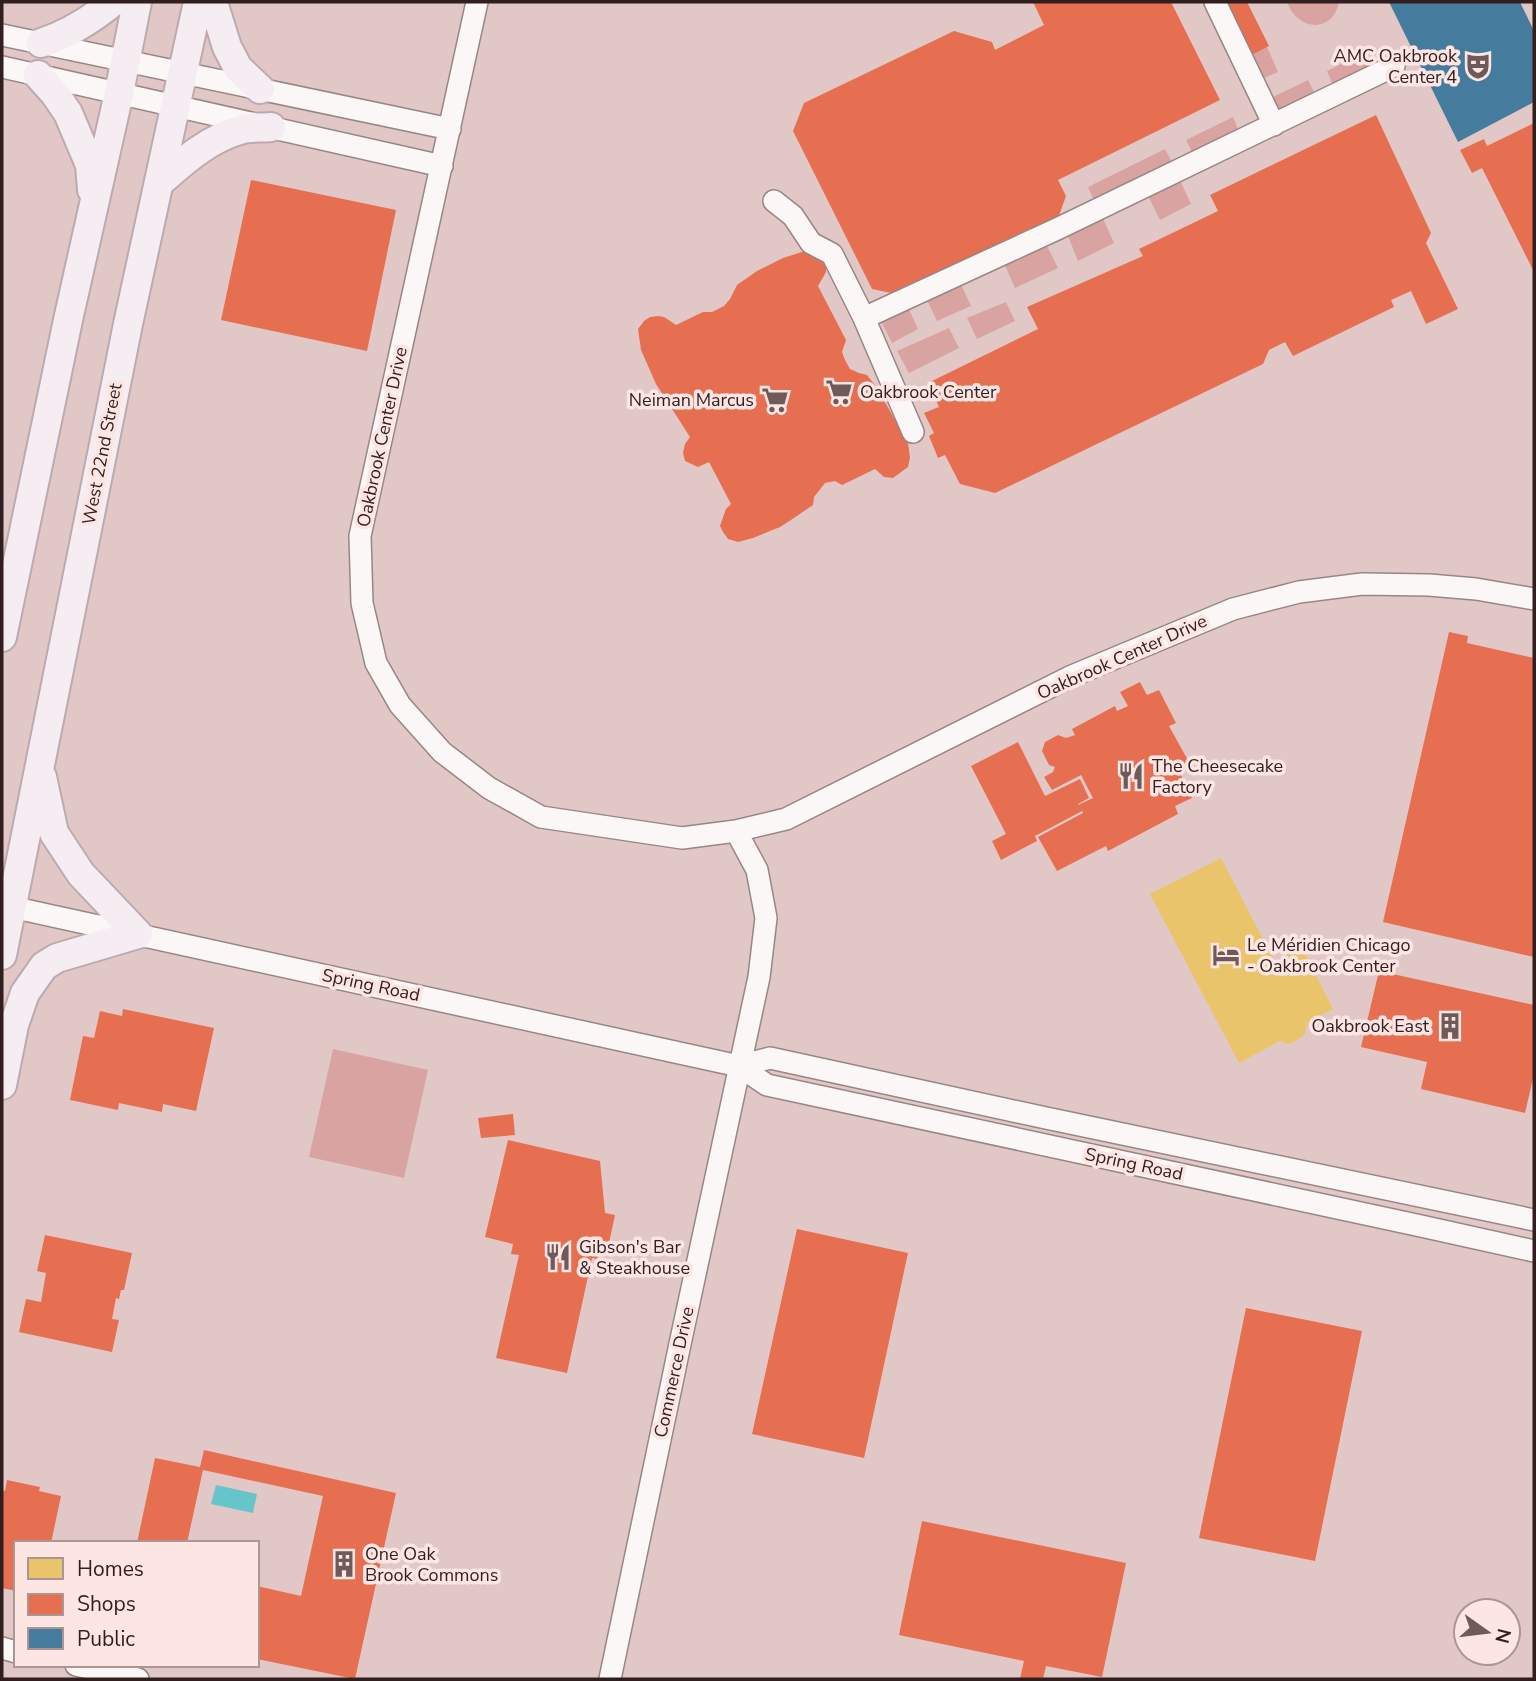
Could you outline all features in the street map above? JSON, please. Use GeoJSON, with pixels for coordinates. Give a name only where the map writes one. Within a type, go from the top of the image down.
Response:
{"type":"FeatureCollection","features":[{"type":"Feature","properties":{"kind":"main road"},"geometry":{"type":"LineString","coordinates":[[41,43],[79,27],[113,2]]}},
{"type":"Feature","properties":{"kind":"main road"},"geometry":{"type":"LineString","coordinates":[[2,637],[137,2]]}},
{"type":"Feature","properties":{"kind":"main road","name":"West 22nd Street"},"geometry":{"type":"LineString","coordinates":[[2,956],[7,906],[40,765],[125,336],[198,2]]}},
{"type":"Feature","properties":{"kind":"main road"},"geometry":{"type":"LineString","coordinates":[[213,2],[227,47],[238,68],[260,89]]}},
{"type":"Feature","properties":{"kind":"main road"},"geometry":{"type":"LineString","coordinates":[[38,75],[68,113],[81,140],[90,165],[94,206]]}},
{"type":"Feature","properties":{"kind":"main road"},"geometry":{"type":"LineString","coordinates":[[159,183],[192,154],[216,140],[243,129],[271,127]]}},
{"type":"Feature","properties":{"kind":"main road"},"geometry":{"type":"LineString","coordinates":[[2,1085],[14,1025],[25,993],[44,966],[57,958],[138,934],[81,874],[54,833],[40,765]]}},
{"type":"Feature","properties":{"kind":"street","name":"Oakbrook Center Drive"},"geometry":{"type":"LineString","coordinates":[[477,2],[360,536],[362,603],[376,663],[400,705],[442,752],[489,788],[541,817],[682,838],[736,831],[786,819],[1072,676],[1233,609],[1298,592],[1362,584],[1429,585],[1534,598]]}},
{"type":"Feature","properties":{"kind":"street"},"geometry":{"type":"LineString","coordinates":[[1215,2],[1274,125]]}},
{"type":"Feature","properties":{"kind":"street"},"geometry":{"type":"LineString","coordinates":[[2,35],[450,129]]}},
{"type":"Feature","properties":{"kind":"street"},"geometry":{"type":"LineString","coordinates":[[864,318],[1057,229],[1394,66]]}},
{"type":"Feature","properties":{"kind":"street"},"geometry":{"type":"LineString","coordinates":[[2,67],[442,166]]}},
{"type":"Feature","properties":{"kind":"street"},"geometry":{"type":"LineString","coordinates":[[774,201],[793,216],[811,243],[832,254],[864,318],[914,432]]}},
{"type":"Feature","properties":{"kind":"street"},"geometry":{"type":"LineString","coordinates":[[736,831],[757,870],[766,918],[759,976],[739,1066]]}},
{"type":"Feature","properties":{"kind":"street","name":"Spring Road"},"geometry":{"type":"LineString","coordinates":[[7,906],[739,1066],[767,1085],[1534,1251]]}},
{"type":"Feature","properties":{"kind":"street","name":"Spring Road"},"geometry":{"type":"LineString","coordinates":[[739,1066],[770,1058],[1534,1220]]}},
{"type":"Feature","properties":{"kind":"street","name":"Commerce Drive"},"geometry":{"type":"LineString","coordinates":[[610,1679],[739,1066]]}},
{"type":"Feature","properties":{"kind":"street"},"geometry":{"type":"LineString","coordinates":[[85,1667],[138,1679]]}},
{"type":"Feature","properties":{"kind":"shaded area"},"geometry":{"type":"Polygon","coordinates":[[[1287,2],[1339,2],[1330,19],[1315,25],[1299,19],[1287,2]]]}},
{"type":"Feature","properties":{"kind":"shaded area"},"geometry":{"type":"Polygon","coordinates":[[[1267,47],[1278,72],[1264,78],[1253,54],[1267,47]]]}},
{"type":"Feature","properties":{"kind":"shaded area"},"geometry":{"type":"Polygon","coordinates":[[[1361,54],[1370,72],[1335,90],[1327,71],[1361,54]]]}},
{"type":"Feature","properties":{"kind":"shaded area"},"geometry":{"type":"Polygon","coordinates":[[[1308,80],[1317,98],[1282,115],[1273,97],[1308,80]]]}},
{"type":"Feature","properties":{"kind":"shaded area"},"geometry":{"type":"Polygon","coordinates":[[[1233,117],[1240,134],[1194,156],[1186,140],[1233,117]]]}},
{"type":"Feature","properties":{"kind":"shaded area"},"geometry":{"type":"Polygon","coordinates":[[[1165,149],[1175,168],[1096,205],[1088,187],[1165,149]]]}},
{"type":"Feature","properties":{"kind":"shaded area"},"geometry":{"type":"Polygon","coordinates":[[[1178,176],[1191,204],[1160,220],[1146,192],[1178,176]]]}},
{"type":"Feature","properties":{"kind":"shaded area"},"geometry":{"type":"Polygon","coordinates":[[[1101,214],[1114,243],[1078,261],[1066,231],[1101,214]]]}},
{"type":"Feature","properties":{"kind":"shaded area"},"geometry":{"type":"Polygon","coordinates":[[[1045,242],[1058,268],[1015,288],[1003,261],[1045,242]]]}},
{"type":"Feature","properties":{"kind":"shaded area"},"geometry":{"type":"Polygon","coordinates":[[[960,282],[971,306],[937,321],[926,298],[960,282]]]}},
{"type":"Feature","properties":{"kind":"shaded area"},"geometry":{"type":"Polygon","coordinates":[[[1006,302],[1015,321],[977,339],[967,318],[1006,302]]]}},
{"type":"Feature","properties":{"kind":"shaded area"},"geometry":{"type":"Polygon","coordinates":[[[908,307],[918,329],[892,343],[881,321],[908,307]]]}},
{"type":"Feature","properties":{"kind":"shaded area"},"geometry":{"type":"Polygon","coordinates":[[[949,328],[959,348],[909,373],[897,351],[949,328]]]}},
{"type":"Feature","properties":{"kind":"shaded area"},"geometry":{"type":"Polygon","coordinates":[[[333,1049],[428,1070],[404,1178],[309,1157],[333,1049]]]}},
{"type":"Feature","properties":{"kind":"water"},"geometry":{"type":"Polygon","coordinates":[[[216,1485],[257,1494],[253,1513],[211,1504],[216,1485]]]}},
{"type":"Feature","properties":{"kind":"building: Homes","name":"Le Méridien Chicago - Oakbrook Center"},"geometry":{"type":"Polygon","coordinates":[[[1221,858],[1275,962],[1302,947],[1333,1009],[1308,1022],[1304,1036],[1289,1044],[1280,1041],[1239,1063],[1150,894],[1221,858]]]}},
{"type":"Feature","properties":{"kind":"building: Shops"},"geometry":{"type":"Polygon","coordinates":[[[1033,2],[1171,2],[1220,100],[1058,180],[1066,196],[1056,224],[965,268],[961,261],[896,294],[872,289],[793,131],[804,103],[954,31],[992,42],[995,50],[1044,25],[1033,2]]]}},
{"type":"Feature","properties":{"kind":"building: Shops"},"geometry":{"type":"Polygon","coordinates":[[[1218,2],[1247,2],[1269,46],[1246,58],[1218,2]]]}},
{"type":"Feature","properties":{"kind":"building: Shops"},"geometry":{"type":"Polygon","coordinates":[[[1376,115],[1431,233],[1426,243],[1458,309],[1426,324],[1411,291],[1391,300],[1394,307],[1293,356],[1285,342],[1269,350],[1263,364],[995,493],[960,484],[945,455],[938,458],[929,436],[934,433],[924,413],[939,407],[928,383],[1038,329],[1027,307],[1143,256],[1139,249],[1218,211],[1210,195],[1376,115]]]}},
{"type":"Feature","properties":{"kind":"building: Shops"},"geometry":{"type":"Polygon","coordinates":[[[1534,123],[1534,272],[1482,168],[1472,173],[1460,150],[1484,139],[1487,146],[1534,123]]]}},
{"type":"Feature","properties":{"kind":"building: Shops"},"geometry":{"type":"Polygon","coordinates":[[[251,180],[396,210],[367,351],[221,320],[251,180]]]}},
{"type":"Feature","properties":{"kind":"building: Shops","name":"Neiman Marcus"},"geometry":{"type":"Polygon","coordinates":[[[808,250],[826,263],[826,272],[818,286],[846,340],[842,352],[845,360],[850,369],[867,375],[877,388],[908,443],[908,467],[893,478],[884,477],[875,469],[842,485],[835,481],[825,483],[814,497],[813,505],[794,518],[780,527],[738,542],[728,539],[720,526],[726,509],[731,504],[709,462],[698,467],[685,461],[683,453],[690,437],[656,384],[641,350],[638,329],[650,317],[664,317],[676,325],[703,312],[712,312],[724,306],[737,285],[757,271],[783,258],[808,250]]]}},
{"type":"Feature","properties":{"kind":"building: Shops"},"geometry":{"type":"Polygon","coordinates":[[[1449,632],[1468,636],[1467,643],[1534,658],[1534,957],[1383,922],[1449,632]]]}},
{"type":"Feature","properties":{"kind":"building: Shops","name":"The Cheesecake Factory"},"geometry":{"type":"Polygon","coordinates":[[[1140,682],[1147,695],[1159,690],[1176,723],[1169,726],[1190,764],[1179,771],[1192,798],[1175,806],[1178,814],[1108,851],[1106,846],[1057,871],[1038,837],[1083,813],[1082,811],[1035,836],[1037,841],[1001,860],[992,841],[1006,834],[971,766],[1018,742],[1045,796],[1080,779],[1089,798],[1078,805],[1093,798],[1081,775],[1052,790],[1044,777],[1053,772],[1055,767],[1049,765],[1042,751],[1045,742],[1058,735],[1066,738],[1075,735],[1072,729],[1115,706],[1117,711],[1128,706],[1120,692],[1140,682]]]}},
{"type":"Feature","properties":{"kind":"building: Shops","name":"Oakbrook East"},"geometry":{"type":"Polygon","coordinates":[[[1379,971],[1534,1005],[1534,1074],[1525,1113],[1421,1089],[1427,1062],[1361,1047],[1379,971]]]}},
{"type":"Feature","properties":{"kind":"building: Shops"},"geometry":{"type":"Polygon","coordinates":[[[123,1009],[214,1028],[196,1111],[163,1104],[162,1112],[119,1103],[118,1110],[70,1100],[83,1036],[94,1038],[100,1011],[122,1016],[123,1009]]]}},
{"type":"Feature","properties":{"kind":"building: Shops"},"geometry":{"type":"Polygon","coordinates":[[[513,1114],[515,1135],[481,1138],[478,1118],[513,1114]]]}},
{"type":"Feature","properties":{"kind":"building: Shops","name":"Gibson's Bar & Steakhouse"},"geometry":{"type":"Polygon","coordinates":[[[508,1140],[600,1161],[605,1213],[615,1215],[609,1243],[601,1241],[597,1259],[592,1258],[567,1373],[496,1358],[519,1255],[511,1254],[513,1244],[485,1237],[508,1140]]]}},
{"type":"Feature","properties":{"kind":"building: Shops"},"geometry":{"type":"Polygon","coordinates":[[[797,1229],[908,1253],[864,1458],[752,1434],[797,1229]]]}},
{"type":"Feature","properties":{"kind":"building: Shops"},"geometry":{"type":"Polygon","coordinates":[[[45,1235],[132,1253],[124,1290],[121,1290],[119,1299],[116,1298],[112,1319],[119,1320],[112,1352],[19,1332],[26,1299],[41,1302],[46,1273],[37,1271],[45,1235]]]}},
{"type":"Feature","properties":{"kind":"building: Shops"},"geometry":{"type":"Polygon","coordinates":[[[1246,1308],[1362,1331],[1315,1561],[1199,1538],[1246,1308]]]}},
{"type":"Feature","properties":{"kind":"building: Shops","name":"One Oak Brook Commons"},"geometry":{"type":"Polygon","coordinates":[[[204,1450],[396,1493],[355,1679],[259,1659],[259,1586],[301,1596],[323,1496],[203,1470],[187,1541],[137,1541],[155,1458],[200,1467],[204,1450]]]}},
{"type":"Feature","properties":{"kind":"building: Shops"},"geometry":{"type":"Polygon","coordinates":[[[7,1480],[40,1487],[39,1491],[61,1496],[51,1541],[14,1541],[14,1591],[2,1588],[2,1490],[5,1491],[7,1480]]]}},
{"type":"Feature","properties":{"kind":"building: Shops"},"geometry":{"type":"Polygon","coordinates":[[[922,1521],[1126,1563],[1102,1677],[1046,1666],[1043,1679],[1020,1679],[1024,1661],[899,1635],[922,1521]]]}},
{"type":"Feature","properties":{"kind":"building: Public","name":"AMC Oakbrook Center 4"},"geometry":{"type":"Polygon","coordinates":[[[1389,2],[1520,2],[1534,31],[1534,102],[1458,142],[1389,2]]]}},
{"type":"Feature","properties":{"kind":"place","name":"AMC Oakbrook Center 4"},"geometry":{"type":"Point","coordinates":[1478,66]}},
{"type":"Feature","properties":{"kind":"place","name":"Oakbrook Center"},"geometry":{"type":"Point","coordinates":[839,392]}},
{"type":"Feature","properties":{"kind":"place","name":"Neiman Marcus"},"geometry":{"type":"Point","coordinates":[775,400]}},
{"type":"Feature","properties":{"kind":"place","name":"The Cheesecake Factory"},"geometry":{"type":"Point","coordinates":[1131,776]}},
{"type":"Feature","properties":{"kind":"place","name":"Le Méridien Chicago - Oakbrook Center"},"geometry":{"type":"Point","coordinates":[1226,955]}},
{"type":"Feature","properties":{"kind":"place","name":"Oakbrook East"},"geometry":{"type":"Point","coordinates":[1450,1026]}},
{"type":"Feature","properties":{"kind":"place","name":"Gibson's Bar & Steakhouse"},"geometry":{"type":"Point","coordinates":[558,1257]}},
{"type":"Feature","properties":{"kind":"place","name":"One Oak Brook Commons"},"geometry":{"type":"Point","coordinates":[344,1564]}}]}
